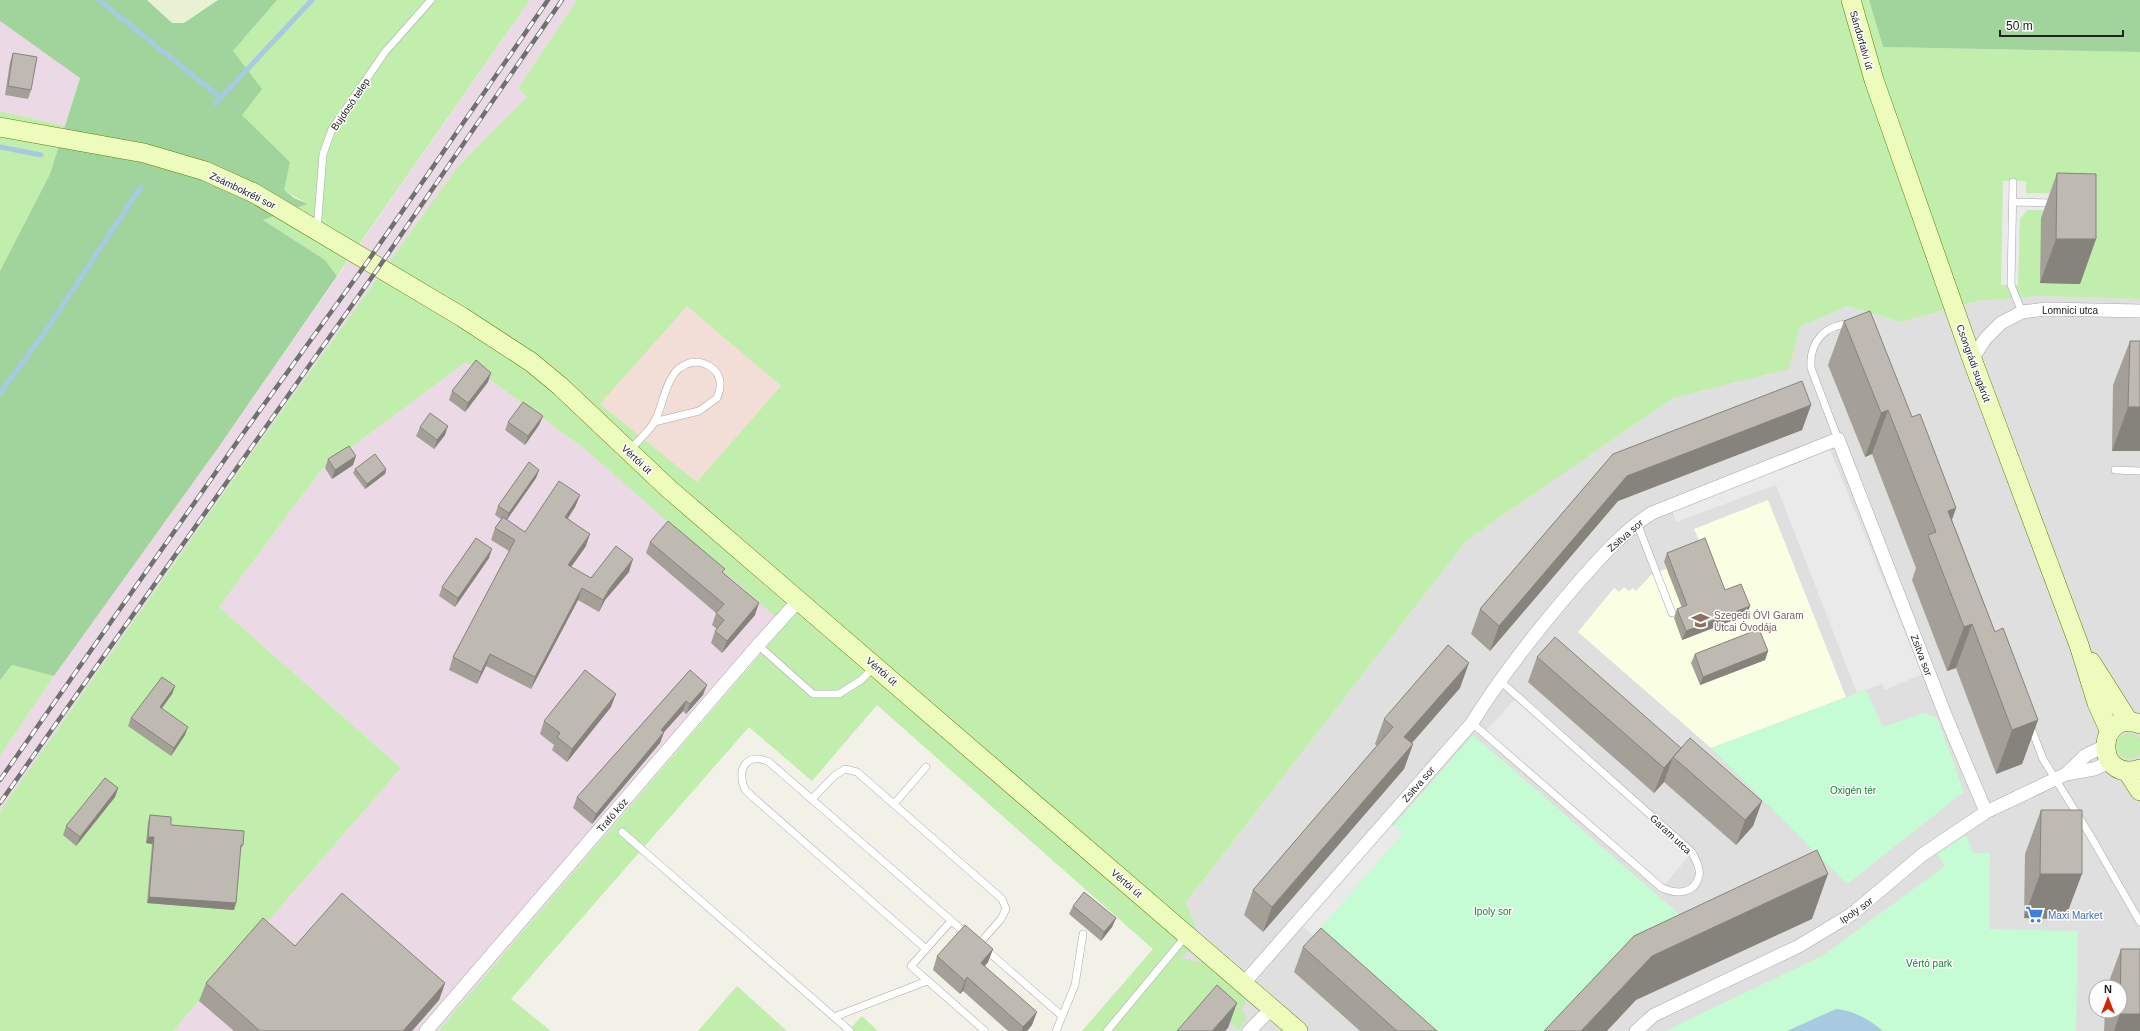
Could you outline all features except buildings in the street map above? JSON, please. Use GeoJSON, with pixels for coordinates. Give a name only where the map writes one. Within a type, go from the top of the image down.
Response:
{"type":"FeatureCollection","features":[{"type":"Feature","properties":{"kind":"street","name":"Sándorfalvi út"},"geometry":{"type":"LineString","coordinates":[[1851,0],[1874,80]]}},
{"type":"Feature","properties":{"kind":"street","name":"Csongrádi sugárút"},"geometry":{"type":"LineString","coordinates":[[1874,80],[1972,359],[2079,645],[2097,703],[2108,747]]}},
{"type":"Feature","properties":{"kind":"street","name":"Zsámbokréti sor"},"geometry":{"type":"LineString","coordinates":[[0,127],[144,153],[184,164],[254,193],[462,317]]}},
{"type":"Feature","properties":{"kind":"street","name":"Lomnici utca"},"geometry":{"type":"LineString","coordinates":[[1972,359],[1986,338],[2001,323],[2022,312],[2046,309],[2140,311]]}},
{"type":"Feature","properties":{"kind":"street","name":"Vértói út"},"geometry":{"type":"LineString","coordinates":[[462,317],[531,362],[560,386],[669,489],[1298,1031]]}},
{"type":"Feature","properties":{"kind":"street","name":"Zsitva sor"},"geometry":{"type":"LineString","coordinates":[[1244,983],[1472,723],[1499,680],[1544,622],[1614,543],[1636,523],[1652,513],[1838,439],[1946,717],[1986,812]]}},
{"type":"Feature","properties":{"kind":"street","name":"Trafó köz"},"geometry":{"type":"LineString","coordinates":[[426,1031],[758,645],[799,600]]}},
{"type":"Feature","properties":{"kind":"street","name":"Csongrádi sugárút"},"geometry":{"type":"LineString","coordinates":[[2079,645],[2137,723]]}},
{"type":"Feature","properties":{"kind":"street","name":"Csongrádi sugárút"},"geometry":{"type":"LineString","coordinates":[[2108,747],[2118,724],[2137,723]]}},
{"type":"Feature","properties":{"kind":"street","name":"Ipoly sor"},"geometry":{"type":"LineString","coordinates":[[1636,1031],[1654,1015],[1799,946],[1852,914],[1922,855],[1986,812],[2061,777],[2086,755],[2108,747]]}},
{"type":"Feature","properties":{"kind":"street"},"geometry":{"type":"LineString","coordinates":[[2108,747],[2115,766],[2134,770],[2140,791]]}},
{"type":"Feature","properties":{"kind":"street"},"geometry":{"type":"LineString","coordinates":[[1249,1031],[1272,1008]]}},
{"type":"Feature","properties":{"kind":"lane","name":"Bujdosó telep"},"geometry":{"type":"LineString","coordinates":[[317,230],[323,154],[332,129],[385,52],[431,0]]}},
{"type":"Feature","properties":{"kind":"lane"},"geometry":{"type":"LineString","coordinates":[[2013,182],[2011,285],[2022,312]]}},
{"type":"Feature","properties":{"kind":"lane"},"geometry":{"type":"LineString","coordinates":[[2013,202],[2059,203]]}},
{"type":"Feature","properties":{"kind":"lane"},"geometry":{"type":"LineString","coordinates":[[1838,439],[1811,368],[1812,350],[1815,342],[1828,329],[1844,324],[1860,326]]}},
{"type":"Feature","properties":{"kind":"lane"},"geometry":{"type":"LineString","coordinates":[[629,451],[654,422],[671,376],[676,369],[690,363],[700,362],[714,369],[720,382],[717,398],[699,411],[654,422]]}},
{"type":"Feature","properties":{"kind":"lane"},"geometry":{"type":"LineString","coordinates":[[2115,470],[2140,471]]}},
{"type":"Feature","properties":{"kind":"lane"},"geometry":{"type":"LineString","coordinates":[[1636,523],[1672,613]]}},
{"type":"Feature","properties":{"kind":"lane"},"geometry":{"type":"LineString","coordinates":[[758,645],[813,694],[839,694],[861,680],[875,665]]}},
{"type":"Feature","properties":{"kind":"lane","name":"Garam utca"},"geometry":{"type":"LineString","coordinates":[[1472,723],[1662,888],[1674,893],[1685,892],[1694,885],[1699,876],[1698,865],[1692,852],[1499,680]]}},
{"type":"Feature","properties":{"kind":"lane"},"geometry":{"type":"LineString","coordinates":[[2026,716],[2043,759],[2061,777],[2140,922]]}},
{"type":"Feature","properties":{"kind":"lane"},"geometry":{"type":"LineString","coordinates":[[926,949],[746,791],[741,782],[741,770],[746,763],[754,759],[762,759],[769,762],[1062,1016]]}},
{"type":"Feature","properties":{"kind":"lane"},"geometry":{"type":"LineString","coordinates":[[894,804],[926,767]]}},
{"type":"Feature","properties":{"kind":"lane"},"geometry":{"type":"LineString","coordinates":[[812,799],[834,776],[845,769],[857,772],[894,804],[1006,904],[1006,909],[1001,919],[979,944]]}},
{"type":"Feature","properties":{"kind":"lane"},"geometry":{"type":"LineString","coordinates":[[622,832],[850,1031]]}},
{"type":"Feature","properties":{"kind":"lane"},"geometry":{"type":"LineString","coordinates":[[951,921],[911,966],[985,1031]]}},
{"type":"Feature","properties":{"kind":"lane"},"geometry":{"type":"LineString","coordinates":[[1056,1031],[1075,985],[1084,934]]}},
{"type":"Feature","properties":{"kind":"lane"},"geometry":{"type":"LineString","coordinates":[[1107,1031],[1187,935]]}},
{"type":"Feature","properties":{"kind":"lane"},"geometry":{"type":"LineString","coordinates":[[834,1017],[927,981]]}},
{"type":"Feature","properties":{"kind":"shaded area"},"geometry":{"type":"Polygon","coordinates":[[[147,0],[218,0],[184,23],[172,23],[147,0]]]}},
{"type":"Feature","properties":{"kind":"shaded area"},"geometry":{"type":"Polygon","coordinates":[[[530,0],[577,0],[518,88],[528,97],[456,169],[261,440],[0,811],[0,756],[54,676],[218,448],[530,0]]]}},
{"type":"Feature","properties":{"kind":"shaded area"},"geometry":{"type":"Polygon","coordinates":[[[0,21],[80,77],[65,126],[0,111],[0,21]]]}},
{"type":"Feature","properties":{"kind":"shaded area"},"geometry":{"type":"Polygon","coordinates":[[[2003,181],[2026,181],[2026,193],[2083,194],[2083,211],[2027,210],[2020,219],[2018,285],[2001,285],[2003,181]]]}},
{"type":"Feature","properties":{"kind":"shaded area"},"geometry":{"type":"Polygon","coordinates":[[[2039,296],[2140,299],[2140,1031],[1116,1031],[1198,938],[1186,902],[1467,540],[1673,398],[1789,369],[1800,327],[1847,306],[1901,322],[1978,301],[2039,296]]]}},
{"type":"Feature","properties":{"kind":"shaded area"},"geometry":{"type":"Polygon","coordinates":[[[687,305],[781,386],[697,483],[600,404],[687,305]]]}},
{"type":"Feature","properties":{"kind":"shaded area"},"geometry":{"type":"Polygon","coordinates":[[[466,362],[586,450],[785,624],[438,1031],[173,1031],[401,768],[219,607],[322,469],[466,362]]]}},
{"type":"Feature","properties":{"kind":"shaded area"},"geometry":{"type":"Polygon","coordinates":[[[1827,443],[1922,674],[1885,690],[1882,684],[1857,693],[1776,485],[1676,522],[1671,506],[1827,443]]]}},
{"type":"Feature","properties":{"kind":"shaded area","name":"Szegedi ÓVI Garam Utcai Óvodája"},"geometry":{"type":"Polygon","coordinates":[[[1768,500],[1846,697],[1711,748],[1578,632],[1614,588],[1619,592],[1624,587],[1629,591],[1633,588],[1636,591],[1651,575],[1666,569],[1664,562],[1702,547],[1694,529],[1768,500]]]}},
{"type":"Feature","properties":{"kind":"shaded area"},"geometry":{"type":"Polygon","coordinates":[[[1517,697],[1692,852],[1662,888],[1484,733],[1517,697]]]}},
{"type":"Feature","properties":{"kind":"shaded area"},"geometry":{"type":"Polygon","coordinates":[[[1386,821],[1403,833],[1314,936],[1297,922],[1386,821]]]}},
{"type":"Feature","properties":{"kind":"green space"},"geometry":{"type":"Polygon","coordinates":[[[0,0],[147,0],[172,23],[184,23],[218,0],[277,0],[233,51],[262,89],[242,115],[290,162],[284,190],[294,198],[308,204],[263,220],[325,260],[337,276],[218,448],[54,676],[12,665],[0,680],[0,271],[50,174],[80,78],[0,21],[0,0]]]}},
{"type":"Feature","properties":{"kind":"green space"},"geometry":{"type":"Polygon","coordinates":[[[277,0],[530,0],[337,276],[325,260],[263,220],[308,204],[283,190],[290,162],[242,115],[233,51],[277,0]]]}},
{"type":"Feature","properties":{"kind":"green space"},"geometry":{"type":"Polygon","coordinates":[[[577,0],[1869,0],[1883,47],[2140,52],[2140,299],[2039,296],[1978,301],[1901,322],[1847,306],[1800,327],[1789,369],[1673,398],[1467,540],[1186,902],[1199,938],[1181,958],[1207,963],[1244,997],[1246,1003],[1242,1008],[1246,1019],[1240,1029],[1208,1011],[1190,1031],[1082,1031],[1153,949],[877,705],[812,781],[749,727],[511,999],[551,1031],[438,1031],[785,625],[586,450],[466,362],[322,469],[219,607],[401,768],[173,1031],[0,1031],[0,811],[261,440],[456,169],[527,97],[518,88],[577,0]],[[687,306],[600,404],[697,482],[781,386],[687,306]]]}},
{"type":"Feature","properties":{"kind":"green space"},"geometry":{"type":"Polygon","coordinates":[[[1869,0],[2140,0],[2140,52],[1883,47],[1869,0]]]}},
{"type":"Feature","properties":{"kind":"green space"},"geometry":{"type":"Polygon","coordinates":[[[0,111],[65,126],[50,174],[0,271],[0,111]]]}},
{"type":"Feature","properties":{"kind":"green space"},"geometry":{"type":"Polygon","coordinates":[[[12,665],[54,676],[0,756],[0,680],[12,665]]]}},
{"type":"Feature","properties":{"kind":"green space","name":"Oxigén tér"},"geometry":{"type":"Polygon","coordinates":[[[1866,690],[1883,727],[1923,713],[1937,717],[1964,792],[1847,884],[1711,748],[1866,690]]]}},
{"type":"Feature","properties":{"kind":"green space"},"geometry":{"type":"Polygon","coordinates":[[[2129,733],[2138,737],[2142,746],[2138,755],[2129,759],[2120,755],[2116,746],[2120,737],[2129,733]]]}},
{"type":"Feature","properties":{"kind":"green space","name":"Ipoly sor"},"geometry":{"type":"Polygon","coordinates":[[[1473,735],[1694,927],[1547,1031],[1423,1031],[1314,936],[1403,833],[1393,826],[1473,735]]]}},
{"type":"Feature","properties":{"kind":"green space","name":"Vértó park"},"geometry":{"type":"Polygon","coordinates":[[[1966,835],[1973,853],[1990,853],[1989,929],[2078,931],[2076,1031],[1665,1031],[1822,956],[1945,866],[1937,854],[1966,835]]]}},
{"type":"Feature","properties":{"kind":"green space"},"geometry":{"type":"Polygon","coordinates":[[[737,986],[787,1031],[698,1031],[737,986]]]}},
{"type":"Feature","properties":{"kind":"green space"},"geometry":{"type":"Polygon","coordinates":[[[862,1016],[878,1031],[848,1031],[862,1016]]]}},
{"type":"Feature","properties":{"kind":"water"},"geometry":{"type":"Polygon","coordinates":[[[1836,1009],[1861,1016],[1883,1031],[1787,1031],[1836,1009]]]}},
{"type":"Feature","properties":{"kind":"waterway"},"geometry":{"type":"LineString","coordinates":[[99,0],[221,98]]}},
{"type":"Feature","properties":{"kind":"waterway"},"geometry":{"type":"LineString","coordinates":[[215,104],[312,0]]}},
{"type":"Feature","properties":{"kind":"waterway"},"geometry":{"type":"LineString","coordinates":[[0,147],[41,155]]}},
{"type":"Feature","properties":{"kind":"waterway"},"geometry":{"type":"LineString","coordinates":[[0,393],[45,332],[141,187]]}},
{"type":"Feature","properties":{"kind":"railway"},"geometry":{"type":"LineString","coordinates":[[0,780],[242,435],[368,261],[548,0]]}},
{"type":"Feature","properties":{"kind":"railway"},"geometry":{"type":"LineString","coordinates":[[0,803],[379,267],[562,0]]}},
{"type":"Feature","properties":{"kind":"place","name":"Szegedi ÓVI Garam Utcai Óvodája"},"geometry":{"type":"Point","coordinates":[1701,621]}},
{"type":"Feature","properties":{"kind":"place","name":"Maxi Market"},"geometry":{"type":"Point","coordinates":[2035,915]}}]}
